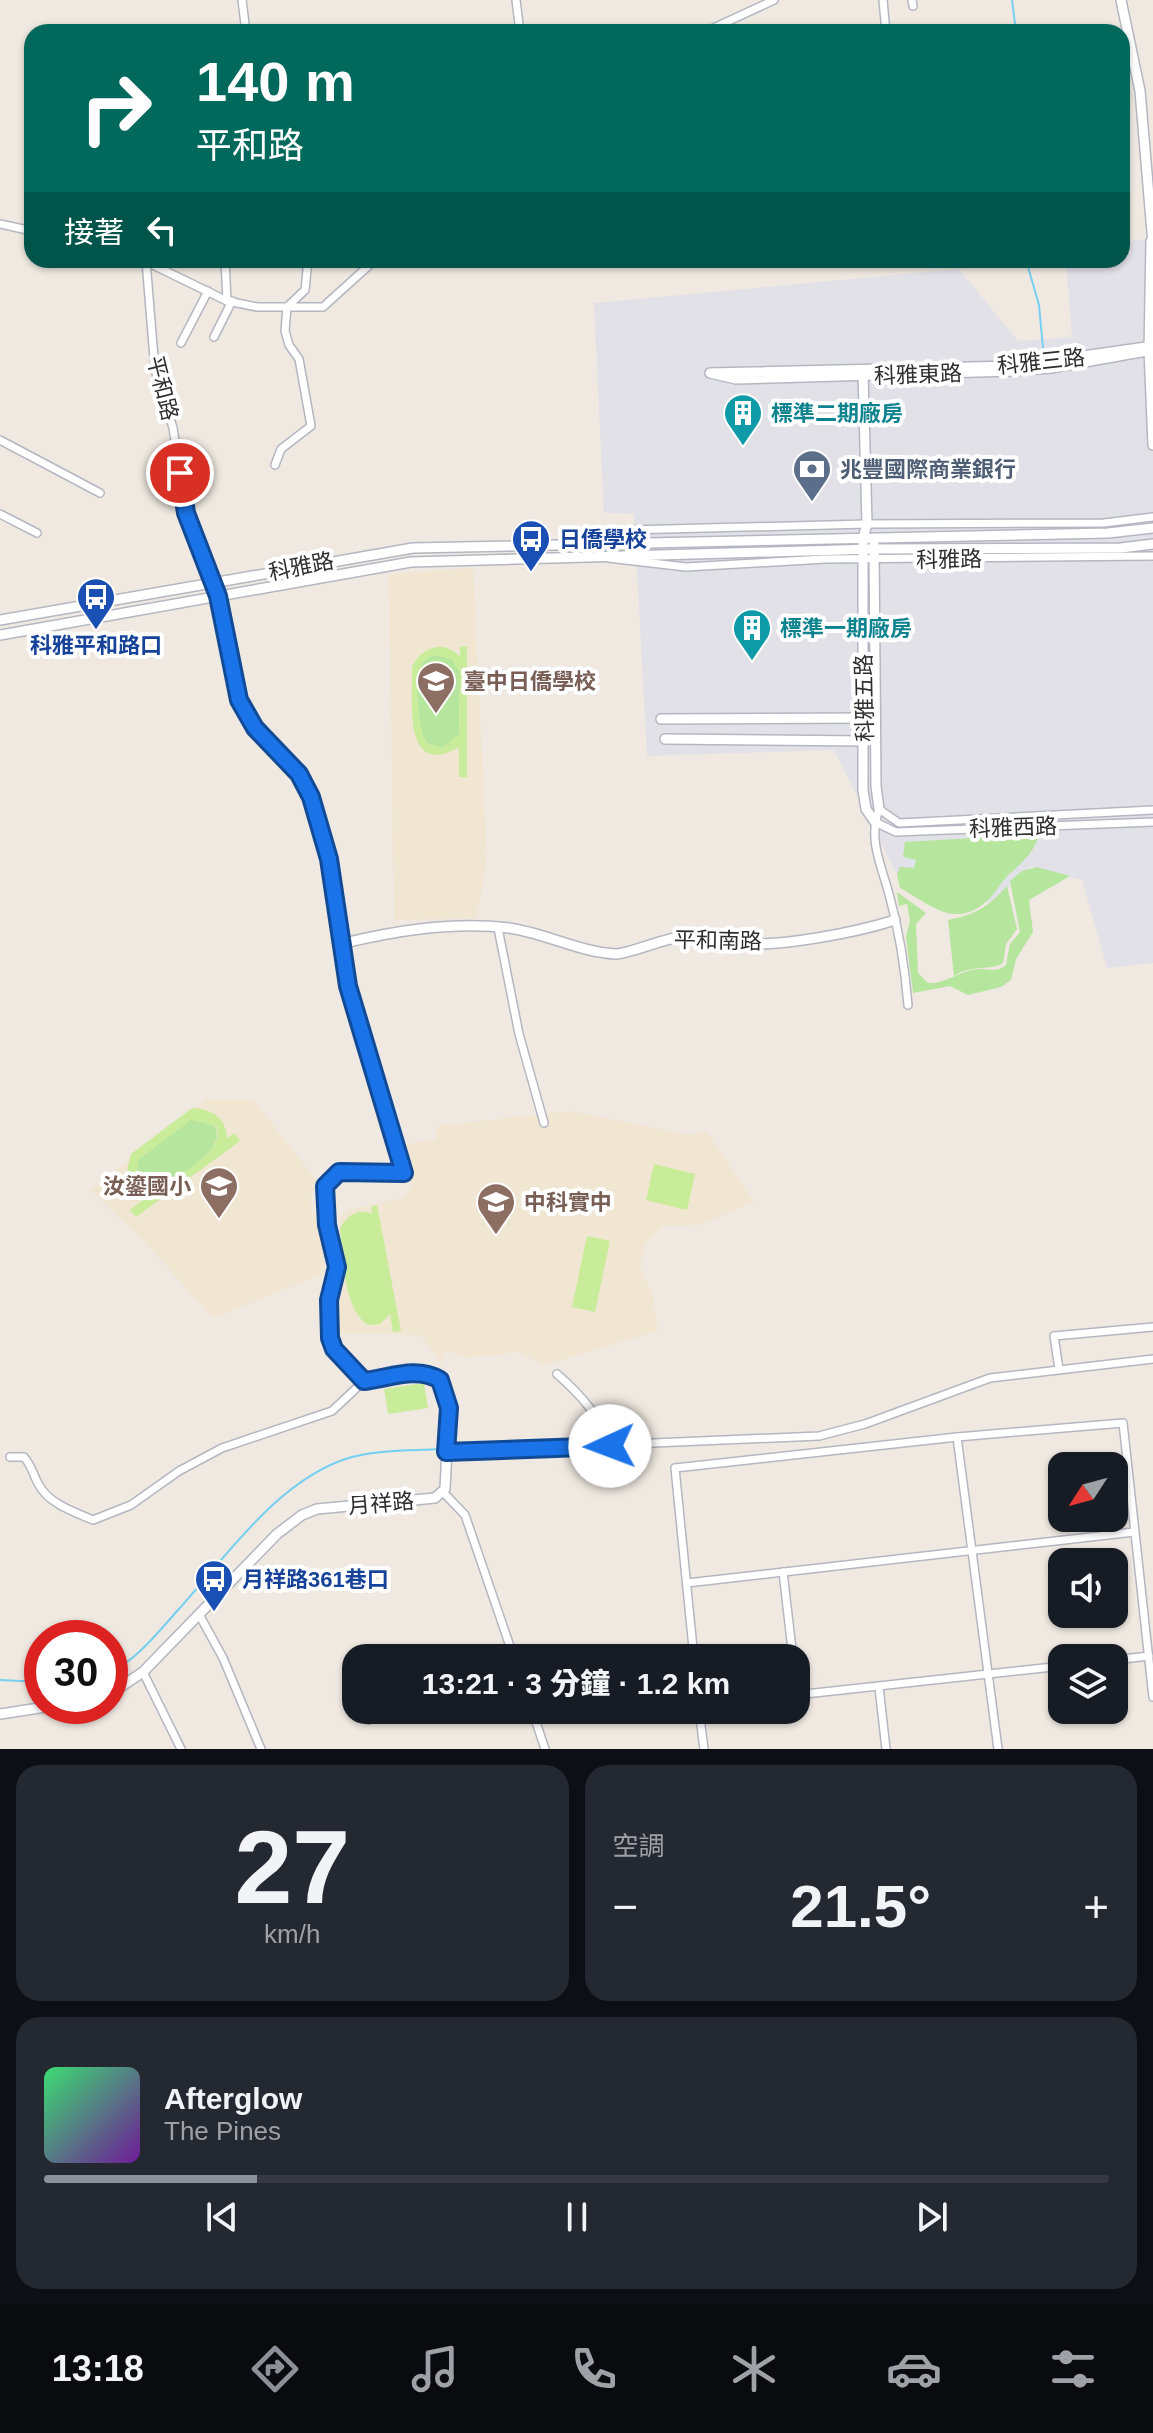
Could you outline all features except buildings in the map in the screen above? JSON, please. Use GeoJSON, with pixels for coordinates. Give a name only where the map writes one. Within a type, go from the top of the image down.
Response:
{"type":"FeatureCollection","features":[{"type":"Feature","properties":{"kind":"street"},"geometry":{"type":"LineString","coordinates":[[242,0],[245,24]]}},
{"type":"Feature","properties":{"kind":"street"},"geometry":{"type":"LineString","coordinates":[[516,0],[519,24]]}},
{"type":"Feature","properties":{"kind":"street"},"geometry":{"type":"LineString","coordinates":[[722,24],[774,0]]}},
{"type":"Feature","properties":{"kind":"street"},"geometry":{"type":"LineString","coordinates":[[883,0],[885,24]]}},
{"type":"Feature","properties":{"kind":"street"},"geometry":{"type":"LineString","coordinates":[[1121,0],[1126,24]]}},
{"type":"Feature","properties":{"kind":"street"},"geometry":{"type":"LineString","coordinates":[[1130,43],[1140,91],[1151,216],[1153,445]]}},
{"type":"Feature","properties":{"kind":"street"},"geometry":{"type":"LineString","coordinates":[[0,224],[24,229]]}},
{"type":"Feature","properties":{"kind":"street"},"geometry":{"type":"LineString","coordinates":[[1151,229],[1153,244]]}},
{"type":"Feature","properties":{"kind":"street","name":"平和路"},"geometry":{"type":"LineString","coordinates":[[145,268],[155,370],[173,428],[186,513],[218,596],[239,700],[255,728],[299,774],[311,797],[329,859],[340,944],[352,999],[404,1173],[339,1172],[328,1181],[323,1193],[337,1267],[329,1300],[330,1338],[334,1349],[364,1381]]}},
{"type":"Feature","properties":{"kind":"street"},"geometry":{"type":"LineString","coordinates":[[161,268],[229,301],[257,307],[323,307],[366,268]]}},
{"type":"Feature","properties":{"kind":"street"},"geometry":{"type":"LineString","coordinates":[[214,337],[229,301],[226,268]]}},
{"type":"Feature","properties":{"kind":"street"},"geometry":{"type":"LineString","coordinates":[[275,465],[281,449],[311,426],[299,359],[289,345],[285,331],[287,307],[305,290],[307,268]]}},
{"type":"Feature","properties":{"kind":"street"},"geometry":{"type":"LineString","coordinates":[[181,343],[208,291]]}},
{"type":"Feature","properties":{"kind":"street","name":"科雅三路"},"geometry":{"type":"LineString","coordinates":[[737,374],[863,373],[1028,365],[1151,348]]}},
{"type":"Feature","properties":{"kind":"street","name":"科雅東路"},"geometry":{"type":"LineString","coordinates":[[737,374],[710,373],[736,379],[863,373]]}},
{"type":"Feature","properties":{"kind":"street","name":"科雅五路"},"geometry":{"type":"LineString","coordinates":[[863,373],[867,524],[872,546],[879,809]]}},
{"type":"Feature","properties":{"kind":"street"},"geometry":{"type":"LineString","coordinates":[[0,440],[100,493]]}},
{"type":"Feature","properties":{"kind":"street"},"geometry":{"type":"LineString","coordinates":[[0,514],[37,533]]}},
{"type":"Feature","properties":{"kind":"street","name":"科雅路"},"geometry":{"type":"LineString","coordinates":[[605,542],[628,530],[867,524],[1104,523],[1153,517]]}},
{"type":"Feature","properties":{"kind":"street","name":"科雅路"},"geometry":{"type":"LineString","coordinates":[[0,635],[411,562],[603,555],[863,554],[872,546],[1153,528]]}},
{"type":"Feature","properties":{"kind":"street","name":"科雅路"},"geometry":{"type":"LineString","coordinates":[[0,620],[413,548],[605,542],[1121,548],[1153,544]]}},
{"type":"Feature","properties":{"kind":"street","name":"科雅路"},"geometry":{"type":"LineString","coordinates":[[872,546],[1153,556]]}},
{"type":"Feature","properties":{"kind":"street","name":"科雅五路"},"geometry":{"type":"LineString","coordinates":[[872,546],[863,554],[863,790],[866,809],[875,822]]}},
{"type":"Feature","properties":{"kind":"street"},"geometry":{"type":"LineString","coordinates":[[661,719],[864,718]]}},
{"type":"Feature","properties":{"kind":"street"},"geometry":{"type":"LineString","coordinates":[[665,739],[865,741]]}},
{"type":"Feature","properties":{"kind":"street"},"geometry":{"type":"LineString","coordinates":[[879,809],[875,822],[876,861],[895,920],[908,1005]]}},
{"type":"Feature","properties":{"kind":"street","name":"科雅西路"},"geometry":{"type":"LineString","coordinates":[[879,809],[899,823],[1153,810]]}},
{"type":"Feature","properties":{"kind":"street","name":"科雅西路"},"geometry":{"type":"LineString","coordinates":[[875,822],[896,832],[1153,822]]}},
{"type":"Feature","properties":{"kind":"street","name":"平和南路"},"geometry":{"type":"LineString","coordinates":[[340,944],[395,931],[498,928],[618,954],[681,936],[708,935],[738,943],[755,943],[857,932],[895,920]]}},
{"type":"Feature","properties":{"kind":"street"},"geometry":{"type":"LineString","coordinates":[[498,928],[519,1034],[544,1123]]}},
{"type":"Feature","properties":{"kind":"street"},"geometry":{"type":"LineString","coordinates":[[1059,1369],[1054,1336],[1153,1327]]}},
{"type":"Feature","properties":{"kind":"street"},"geometry":{"type":"LineString","coordinates":[[10,1457],[24,1457],[35,1471],[39,1486],[56,1502],[93,1520],[131,1505],[179,1471],[222,1448],[332,1411],[364,1381],[412,1372],[428,1372],[440,1380],[449,1408],[447,1449],[819,1436],[865,1424],[990,1378],[1153,1359]]}},
{"type":"Feature","properties":{"kind":"street"},"geometry":{"type":"LineString","coordinates":[[557,1374],[592,1409],[609,1444]]}},
{"type":"Feature","properties":{"kind":"street"},"geometry":{"type":"LineString","coordinates":[[693,1644],[675,1468],[957,1437],[1123,1423],[1153,1697]]}},
{"type":"Feature","properties":{"kind":"street"},"geometry":{"type":"LineString","coordinates":[[957,1437],[998,1749]]}},
{"type":"Feature","properties":{"kind":"street","name":"月祥路"},"geometry":{"type":"LineString","coordinates":[[128,1682],[143,1672],[200,1616],[277,1534],[302,1515],[317,1509],[435,1498],[443,1492],[447,1449]]}},
{"type":"Feature","properties":{"kind":"street"},"geometry":{"type":"LineString","coordinates":[[443,1492],[465,1515],[509,1644]]}},
{"type":"Feature","properties":{"kind":"street"},"geometry":{"type":"LineString","coordinates":[[687,1583],[1134,1532]]}},
{"type":"Feature","properties":{"kind":"street"},"geometry":{"type":"LineString","coordinates":[[783,1572],[791,1644]]}},
{"type":"Feature","properties":{"kind":"street"},"geometry":{"type":"LineString","coordinates":[[200,1616],[223,1658],[261,1749]]}},
{"type":"Feature","properties":{"kind":"street"},"geometry":{"type":"LineString","coordinates":[[1128,1658],[1149,1656]]}},
{"type":"Feature","properties":{"kind":"street"},"geometry":{"type":"LineString","coordinates":[[810,1694],[1048,1668]]}},
{"type":"Feature","properties":{"kind":"street"},"geometry":{"type":"LineString","coordinates":[[143,1672],[181,1749]]}},
{"type":"Feature","properties":{"kind":"street"},"geometry":{"type":"LineString","coordinates":[[879,1687],[886,1749]]}},
{"type":"Feature","properties":{"kind":"street"},"geometry":{"type":"LineString","coordinates":[[0,1714],[24,1710]]}},
{"type":"Feature","properties":{"kind":"street"},"geometry":{"type":"LineString","coordinates":[[537,1724],[545,1749]]}},
{"type":"Feature","properties":{"kind":"street"},"geometry":{"type":"LineString","coordinates":[[701,1724],[704,1749]]}},
{"type":"Feature","properties":{"kind":"shaded area"},"geometry":{"type":"Polygon","coordinates":[[[1153,238],[1153,963],[1107,968],[1082,880],[1031,866],[995,901],[951,908],[897,875],[834,750],[647,756],[634,514],[604,513],[594,303],[959,269],[1018,341],[1072,337],[1067,268],[1130,268],[1130,241],[1153,238]]]}},
{"type":"Feature","properties":{"kind":"shaded area","name":"臺中日僑學校"},"geometry":{"type":"Polygon","coordinates":[[[473,568],[487,857],[477,918],[394,920],[389,574],[473,568]]]}},
{"type":"Feature","properties":{"kind":"shaded area","name":"汝鎏國小"},"geometry":{"type":"Polygon","coordinates":[[[207,1099],[253,1099],[316,1180],[310,1201],[324,1246],[323,1274],[213,1318],[143,1240],[90,1190],[207,1099]]]}},
{"type":"Feature","properties":{"kind":"shaded area","name":"中科實中"},"geometry":{"type":"Polygon","coordinates":[[[571,1111],[689,1135],[707,1132],[754,1202],[699,1225],[663,1226],[644,1245],[640,1267],[653,1297],[658,1331],[545,1365],[519,1352],[466,1358],[447,1350],[441,1364],[421,1335],[333,1333],[331,1315],[341,1264],[340,1217],[349,1210],[402,1198],[412,1187],[402,1145],[437,1139],[437,1126],[571,1111]]]}},
{"type":"Feature","properties":{"kind":"green space"},"geometry":{"type":"Polygon","coordinates":[[[460,646],[467,647],[467,777],[459,777],[459,747],[441,754],[428,753],[419,745],[412,716],[412,667],[416,660],[427,650],[440,647],[454,651],[460,657],[460,646]],[[433,655],[423,662],[418,675],[421,729],[427,743],[442,748],[459,734],[460,674],[452,659],[433,655]]]}},
{"type":"Feature","properties":{"kind":"green space"},"geometry":{"type":"Polygon","coordinates":[[[433,655],[452,659],[460,673],[459,734],[442,748],[427,743],[421,729],[418,707],[420,668],[433,655]]]}},
{"type":"Feature","properties":{"kind":"green space"},"geometry":{"type":"Polygon","coordinates":[[[1039,834],[1031,852],[990,898],[966,913],[944,912],[900,888],[897,875],[900,867],[914,868],[916,860],[903,857],[905,842],[1039,834]]]}},
{"type":"Feature","properties":{"kind":"green space"},"geometry":{"type":"Polygon","coordinates":[[[1037,867],[1070,876],[1029,900],[1033,932],[1016,959],[1011,980],[1001,987],[968,995],[950,986],[913,993],[906,937],[910,921],[907,904],[899,906],[897,892],[926,913],[916,924],[918,973],[928,983],[935,983],[967,971],[996,970],[1006,965],[1010,944],[1020,932],[1010,881],[1022,871],[1037,867]]]}},
{"type":"Feature","properties":{"kind":"green space"},"geometry":{"type":"Polygon","coordinates":[[[1007,886],[1017,929],[1006,944],[1003,963],[967,970],[954,976],[948,920],[981,909],[1007,886]]]}},
{"type":"Feature","properties":{"kind":"green space"},"geometry":{"type":"Polygon","coordinates":[[[192,1108],[216,1116],[224,1125],[227,1138],[235,1133],[240,1141],[136,1217],[130,1210],[146,1198],[134,1190],[128,1180],[131,1154],[192,1108]],[[191,1120],[139,1159],[135,1176],[141,1185],[160,1188],[198,1162],[214,1145],[216,1126],[191,1120]]]}},
{"type":"Feature","properties":{"kind":"green space"},"geometry":{"type":"Polygon","coordinates":[[[191,1119],[215,1126],[217,1136],[214,1145],[188,1170],[160,1188],[141,1185],[135,1176],[139,1159],[191,1119]]]}},
{"type":"Feature","properties":{"kind":"green space"},"geometry":{"type":"Polygon","coordinates":[[[654,1164],[695,1174],[687,1210],[646,1200],[654,1164]]]}},
{"type":"Feature","properties":{"kind":"green space"},"geometry":{"type":"Polygon","coordinates":[[[377,1205],[401,1331],[393,1332],[390,1314],[380,1324],[368,1325],[354,1307],[346,1281],[340,1228],[354,1214],[372,1214],[371,1207],[377,1205]]]}},
{"type":"Feature","properties":{"kind":"green space"},"geometry":{"type":"Polygon","coordinates":[[[587,1236],[610,1241],[595,1312],[572,1307],[587,1236]]]}},
{"type":"Feature","properties":{"kind":"green space"},"geometry":{"type":"Polygon","coordinates":[[[424,1383],[428,1408],[388,1414],[384,1389],[424,1383]]]}},
{"type":"Feature","properties":{"kind":"waterway"},"geometry":{"type":"LineString","coordinates":[[1012,0],[1015,24]]}},
{"type":"Feature","properties":{"kind":"waterway"},"geometry":{"type":"LineString","coordinates":[[1028,268],[1039,305],[1043,348]]}},
{"type":"Feature","properties":{"kind":"waterway"},"geometry":{"type":"LineString","coordinates":[[128,1662],[147,1645],[256,1521],[301,1482],[326,1467],[352,1457],[444,1449]]}},
{"type":"Feature","properties":{"kind":"waterway"},"geometry":{"type":"LineString","coordinates":[[0,1680],[24,1681]]}},
{"type":"Feature","properties":{"kind":"place","name":"標準二期廠房"},"geometry":{"type":"Point","coordinates":[743,447]}},
{"type":"Feature","properties":{"kind":"place","name":"兆豐國際商業銀行"},"geometry":{"type":"Point","coordinates":[812,503]}},
{"type":"Feature","properties":{"kind":"place","name":"日僑學校"},"geometry":{"type":"Point","coordinates":[531,573]}},
{"type":"Feature","properties":{"kind":"place","name":"科雅平和路口"},"geometry":{"type":"Point","coordinates":[96,631]}},
{"type":"Feature","properties":{"kind":"place","name":"標準一期廠房"},"geometry":{"type":"Point","coordinates":[752,662]}},
{"type":"Feature","properties":{"kind":"place","name":"臺中日僑學校"},"geometry":{"type":"Point","coordinates":[436,715]}},
{"type":"Feature","properties":{"kind":"place","name":"汝鎏國小"},"geometry":{"type":"Point","coordinates":[219,1220]}},
{"type":"Feature","properties":{"kind":"place","name":"中科實中"},"geometry":{"type":"Point","coordinates":[496,1236]}},
{"type":"Feature","properties":{"kind":"place","name":"月祥路361巷口"},"geometry":{"type":"Point","coordinates":[214,1613]}},
{"type":"Feature","properties":{"kind":"route"},"geometry":{"type":"LineString","coordinates":[[180,473],[186,513],[218,596],[239,700],[255,728],[299,774],[311,797],[329,859],[348,986],[404,1173],[339,1172],[325,1186],[327,1225],[337,1267],[329,1300],[330,1338],[334,1349],[354,1374],[364,1381],[412,1372],[428,1372],[440,1380],[449,1408],[446,1452],[610,1446]]}}]}
